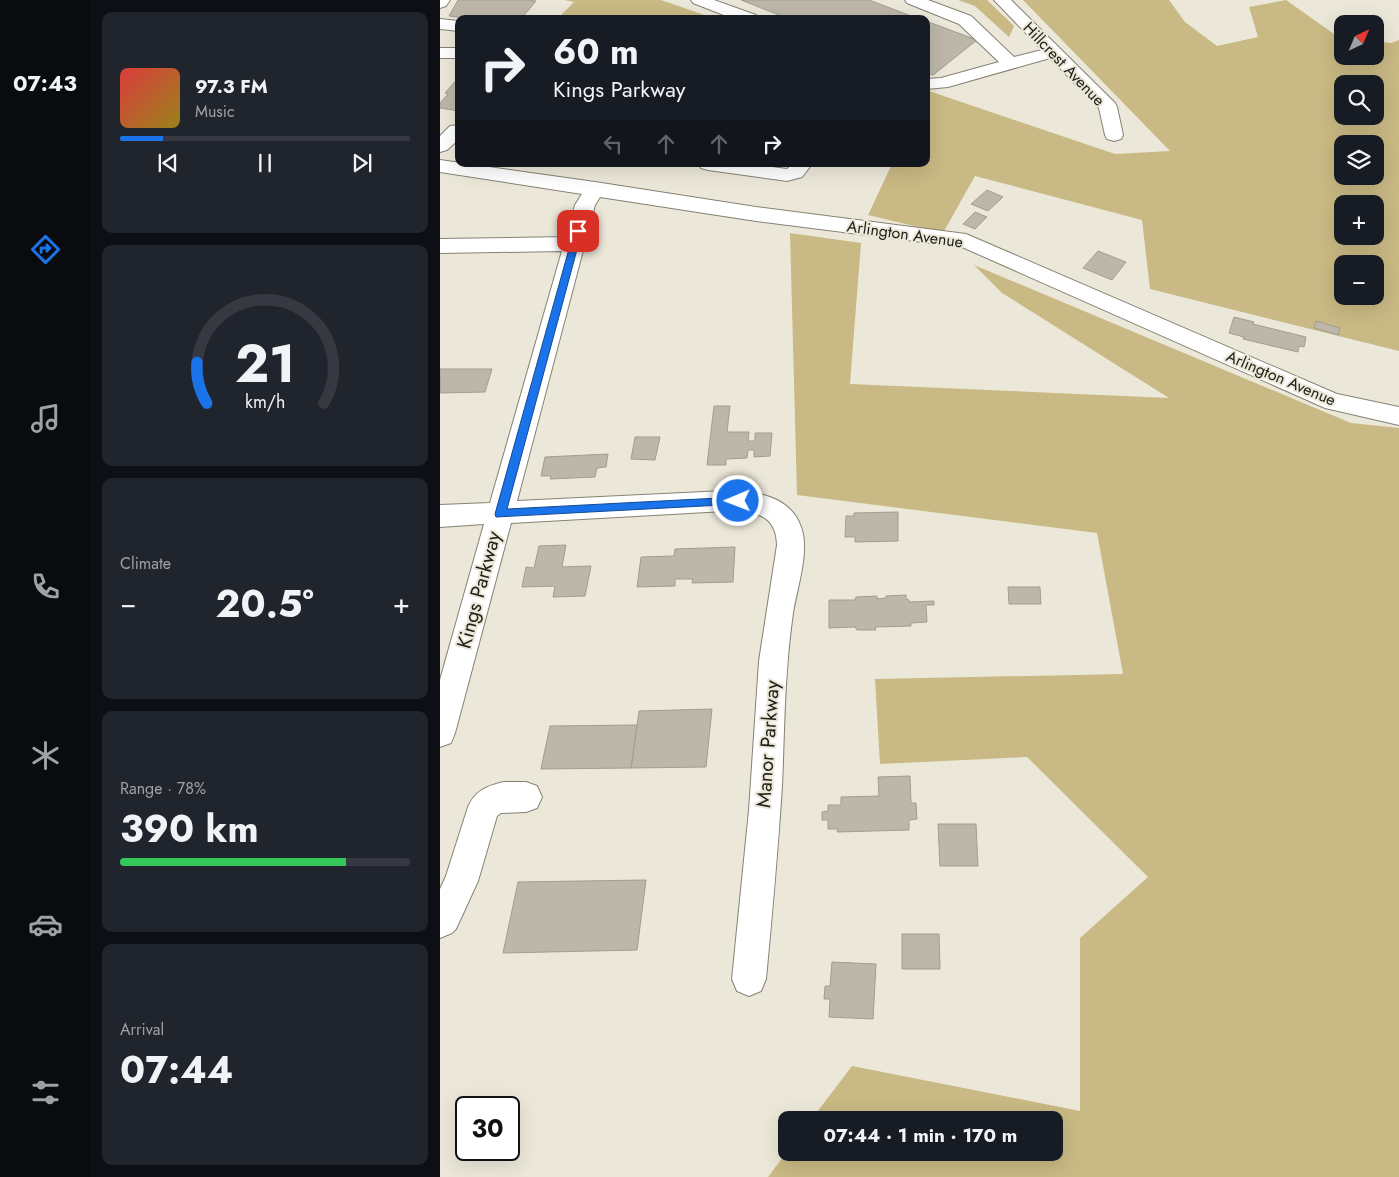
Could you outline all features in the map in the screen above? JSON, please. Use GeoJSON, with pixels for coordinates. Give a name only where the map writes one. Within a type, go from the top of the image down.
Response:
{"type":"FeatureCollection","features":[{"type":"Feature","properties":{"kind":"street"},"geometry":{"type":"LineString","coordinates":[[699,0],[739,15]]}},
{"type":"Feature","properties":{"kind":"street"},"geometry":{"type":"LineString","coordinates":[[912,0],[965,20],[1011,64]]}},
{"type":"Feature","properties":{"kind":"street","name":"Hillcrest Avenue"},"geometry":{"type":"LineString","coordinates":[[1002,0],[1108,107],[1114,135]]}},
{"type":"Feature","properties":{"kind":"street"},"geometry":{"type":"LineString","coordinates":[[440,24],[455,26]]}},
{"type":"Feature","properties":{"kind":"street"},"geometry":{"type":"LineString","coordinates":[[930,84],[942,83],[1053,52]]}},
{"type":"Feature","properties":{"kind":"street"},"geometry":{"type":"LineString","coordinates":[[440,54],[455,53]]}},
{"type":"Feature","properties":{"kind":"street"},"geometry":{"type":"LineString","coordinates":[[440,146],[452,129]]}},
{"type":"Feature","properties":{"kind":"street","name":"Arlington Avenue"},"geometry":{"type":"LineString","coordinates":[[440,166],[596,188],[756,214],[966,241],[1301,389],[1334,402],[1399,416]]}},
{"type":"Feature","properties":{"kind":"street"},"geometry":{"type":"LineString","coordinates":[[730,167],[787,175],[795,173],[800,167]]}},
{"type":"Feature","properties":{"kind":"street","name":"Kings Parkway"},"geometry":{"type":"LineString","coordinates":[[440,733],[585,205],[596,188]]}},
{"type":"Feature","properties":{"kind":"street"},"geometry":{"type":"LineString","coordinates":[[440,246],[574,244]]}},
{"type":"Feature","properties":{"kind":"street","name":"Manor Parkway"},"geometry":{"type":"LineString","coordinates":[[500,514],[725,501],[761,504],[778,513],[789,527],[790,548],[778,620],[770,695],[766,788],[749,979]]}},
{"type":"Feature","properties":{"kind":"street"},"geometry":{"type":"LineString","coordinates":[[440,516],[500,514]]}},
{"type":"Feature","properties":{"kind":"street"},"geometry":{"type":"LineString","coordinates":[[440,921],[444,917],[461,881],[484,807],[489,802],[500,798],[526,797]]}},
{"type":"Feature","properties":{"kind":"shaded area"},"geometry":{"type":"Polygon","coordinates":[[[564,0],[661,0],[704,15],[561,15],[574,2],[564,0]]]}},
{"type":"Feature","properties":{"kind":"shaded area"},"geometry":{"type":"Polygon","coordinates":[[[958,0],[987,0],[1014,26],[1009,37],[975,6],[958,0]]]}},
{"type":"Feature","properties":{"kind":"shaded area"},"geometry":{"type":"Polygon","coordinates":[[[1023,0],[1169,0],[1185,22],[1217,46],[1258,37],[1249,7],[1286,0],[1334,34],[1334,65],[1384,65],[1384,42],[1391,43],[1399,40],[1399,351],[1150,289],[1142,220],[975,176],[943,233],[868,215],[891,167],[930,167],[930,91],[1115,154],[1170,151],[1023,0]]]}},
{"type":"Feature","properties":{"kind":"shaded area"},"geometry":{"type":"Polygon","coordinates":[[[790,233],[861,243],[850,384],[1169,398],[1002,293],[974,265],[1351,423],[1399,428],[1399,1177],[768,1177],[780,1161],[1063,1161],[1063,1111],[818,1111],[852,1066],[1080,1111],[1080,938],[1148,877],[1027,757],[880,764],[875,679],[1123,674],[1097,533],[797,495],[790,233]]]}},
{"type":"Feature","properties":{"kind":"building"},"geometry":{"type":"Polygon","coordinates":[[[458,0],[536,1],[524,15],[449,16],[458,0]]]}},
{"type":"Feature","properties":{"kind":"building"},"geometry":{"type":"Polygon","coordinates":[[[741,0],[869,0],[908,15],[779,15],[741,0]]]}},
{"type":"Feature","properties":{"kind":"building"},"geometry":{"type":"Polygon","coordinates":[[[930,22],[977,40],[933,75],[930,74],[930,22]]]}},
{"type":"Feature","properties":{"kind":"building"},"geometry":{"type":"Polygon","coordinates":[[[455,82],[455,110],[440,108],[440,103],[448,94],[445,93],[455,82]]]}},
{"type":"Feature","properties":{"kind":"building"},"geometry":{"type":"Polygon","coordinates":[[[987,190],[1003,197],[988,211],[971,204],[987,190]]]}},
{"type":"Feature","properties":{"kind":"building"},"geometry":{"type":"Polygon","coordinates":[[[975,212],[987,217],[975,229],[963,224],[975,212]]]}},
{"type":"Feature","properties":{"kind":"building"},"geometry":{"type":"Polygon","coordinates":[[[1098,251],[1126,262],[1112,280],[1083,268],[1098,251]]]}},
{"type":"Feature","properties":{"kind":"building"},"geometry":{"type":"Polygon","coordinates":[[[1234,317],[1254,322],[1253,324],[1306,337],[1304,347],[1299,346],[1298,352],[1243,339],[1244,337],[1229,333],[1234,317]]]}},
{"type":"Feature","properties":{"kind":"building"},"geometry":{"type":"Polygon","coordinates":[[[1316,321],[1340,328],[1338,335],[1314,328],[1316,321]]]}},
{"type":"Feature","properties":{"kind":"building"},"geometry":{"type":"Polygon","coordinates":[[[440,369],[492,369],[485,392],[440,393],[440,369]]]}},
{"type":"Feature","properties":{"kind":"building"},"geometry":{"type":"Polygon","coordinates":[[[714,406],[730,406],[727,432],[749,432],[748,441],[755,441],[755,433],[772,433],[770,456],[754,457],[754,450],[748,450],[747,458],[726,459],[726,465],[707,465],[714,406]]]}},
{"type":"Feature","properties":{"kind":"building"},"geometry":{"type":"Polygon","coordinates":[[[635,437],[660,437],[655,460],[631,459],[635,437]]]}},
{"type":"Feature","properties":{"kind":"building"},"geometry":{"type":"Polygon","coordinates":[[[608,454],[606,467],[597,468],[595,477],[550,479],[551,476],[541,476],[545,457],[608,454]]]}},
{"type":"Feature","properties":{"kind":"building"},"geometry":{"type":"Polygon","coordinates":[[[898,512],[898,541],[855,542],[855,537],[845,537],[846,516],[854,516],[854,513],[898,512]]]}},
{"type":"Feature","properties":{"kind":"building"},"geometry":{"type":"Polygon","coordinates":[[[566,545],[562,567],[591,566],[585,596],[553,597],[555,586],[522,587],[526,567],[534,568],[539,546],[566,545]]]}},
{"type":"Feature","properties":{"kind":"building"},"geometry":{"type":"Polygon","coordinates":[[[735,547],[733,582],[692,583],[693,579],[675,579],[675,586],[637,587],[641,557],[674,556],[675,549],[735,547]]]}},
{"type":"Feature","properties":{"kind":"building"},"geometry":{"type":"Polygon","coordinates":[[[1008,587],[1040,587],[1041,604],[1009,604],[1008,587]]]}},
{"type":"Feature","properties":{"kind":"building"},"geometry":{"type":"Polygon","coordinates":[[[906,595],[906,599],[909,602],[934,601],[934,605],[926,605],[927,622],[911,623],[911,626],[875,627],[876,630],[857,630],[855,627],[829,628],[829,600],[855,600],[856,597],[877,596],[877,599],[886,598],[886,596],[906,595]]]}},
{"type":"Feature","properties":{"kind":"building"},"geometry":{"type":"Polygon","coordinates":[[[712,709],[706,767],[631,768],[639,711],[712,709]]]}},
{"type":"Feature","properties":{"kind":"building"},"geometry":{"type":"Polygon","coordinates":[[[637,725],[631,768],[541,769],[550,726],[637,725]]]}},
{"type":"Feature","properties":{"kind":"building"},"geometry":{"type":"Polygon","coordinates":[[[910,776],[911,803],[916,803],[917,819],[909,820],[909,830],[837,832],[838,829],[828,829],[828,820],[822,820],[822,812],[828,811],[828,805],[841,805],[841,797],[879,796],[878,777],[910,776]]]}},
{"type":"Feature","properties":{"kind":"building"},"geometry":{"type":"Polygon","coordinates":[[[938,824],[976,824],[978,866],[940,866],[938,824]]]}},
{"type":"Feature","properties":{"kind":"building"},"geometry":{"type":"Polygon","coordinates":[[[646,880],[637,950],[503,953],[518,882],[646,880]]]}},
{"type":"Feature","properties":{"kind":"building"},"geometry":{"type":"Polygon","coordinates":[[[902,934],[939,934],[940,969],[902,969],[902,934]]]}},
{"type":"Feature","properties":{"kind":"building"},"geometry":{"type":"Polygon","coordinates":[[[832,962],[876,964],[873,1019],[829,1017],[830,999],[824,999],[825,986],[830,986],[832,962]]]}},
{"type":"Feature","properties":{"kind":"route"},"geometry":{"type":"LineString","coordinates":[[578,231],[500,514],[738,501]]}}]}
